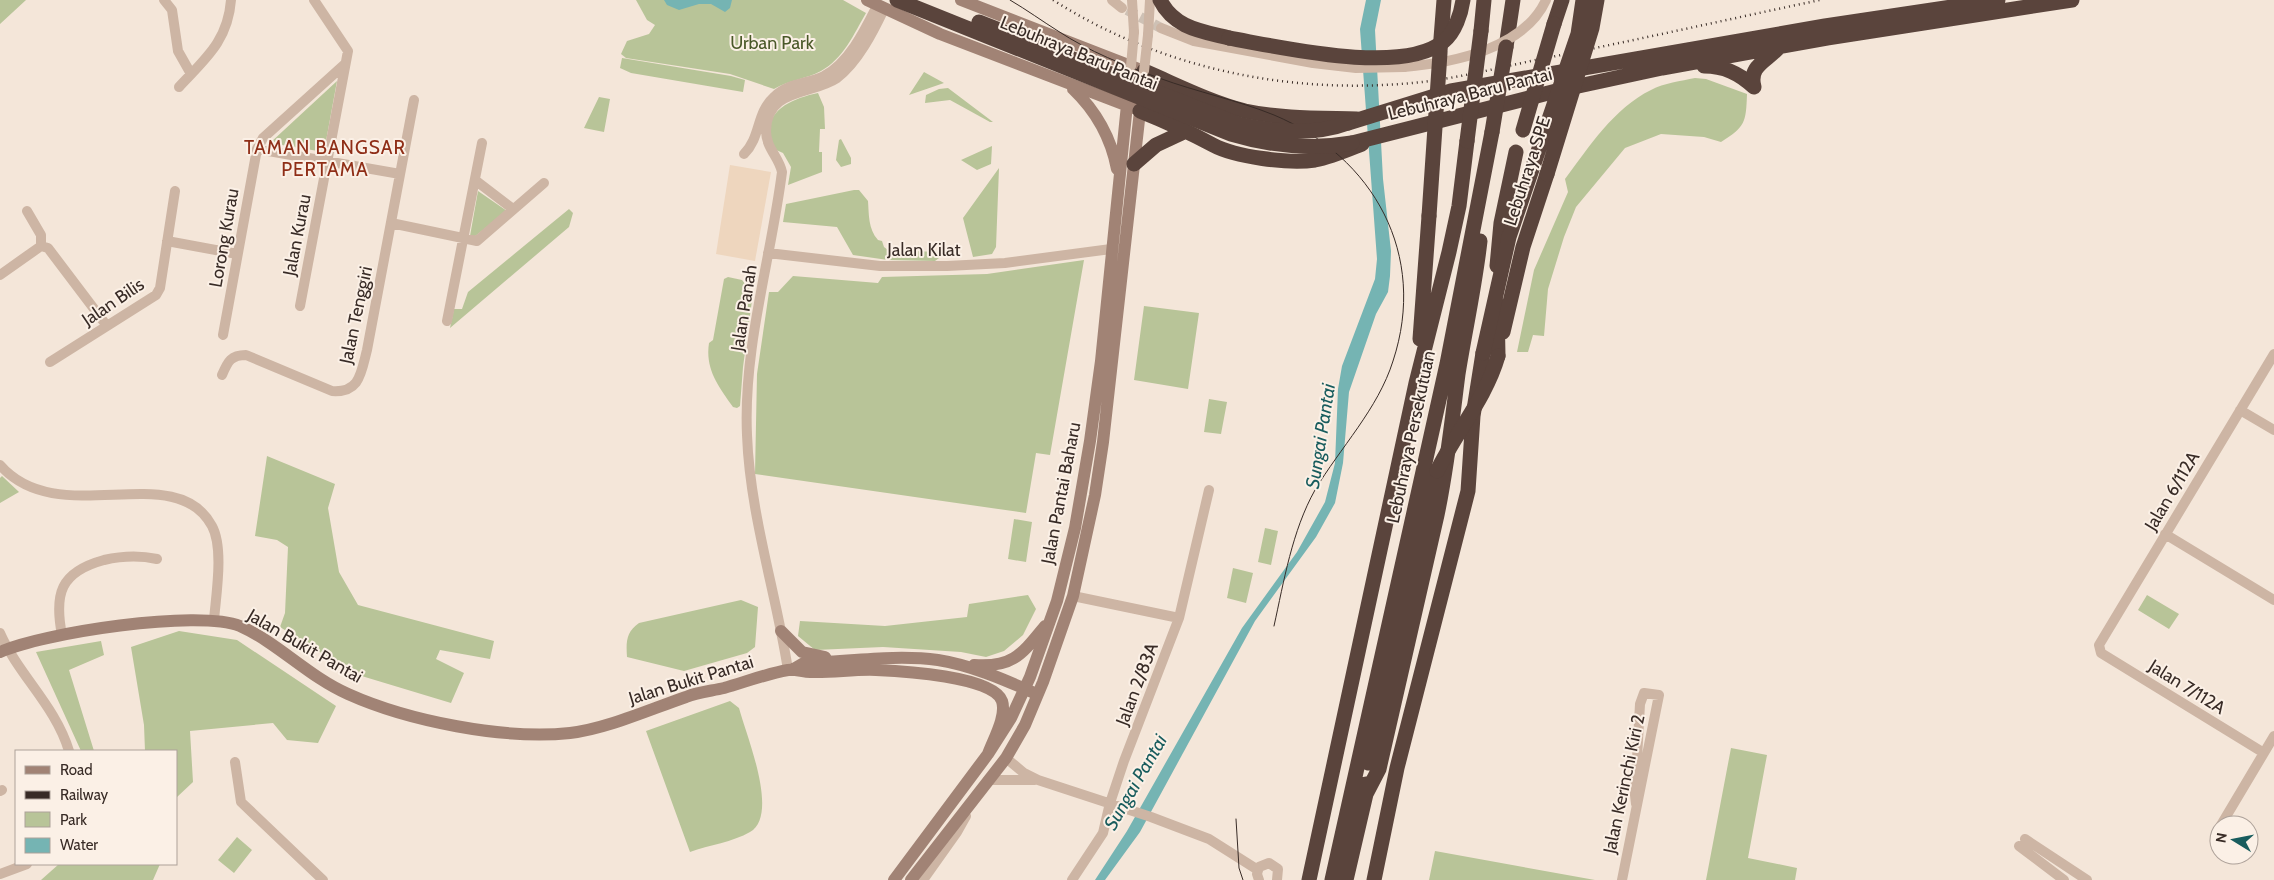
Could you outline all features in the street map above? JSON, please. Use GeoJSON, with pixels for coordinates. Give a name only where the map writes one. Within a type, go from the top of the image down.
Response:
{"type":"FeatureCollection","features":[{"type":"Feature","properties":{"kind":"highway","name":"Lebuhraya Baru Pantai"},"geometry":{"type":"LineString","coordinates":[[897,0],[1247,139],[1280,146],[1320,147],[1382,136],[1472,111],[1662,68],[1780,46],[2072,0]]}},
{"type":"Feature","properties":{"kind":"highway","name":"Lebuhraya Baru Pantai"},"geometry":{"type":"LineString","coordinates":[[924,0],[1238,124],[1260,129],[1286,131],[1321,130],[1386,113],[1451,91],[1825,26],[1998,0]]}},
{"type":"Feature","properties":{"kind":"highway"},"geometry":{"type":"LineString","coordinates":[[1160,0],[1172,18],[1181,24],[1230,43],[1340,55],[1408,57],[1434,48],[1444,41],[1457,22],[1462,0]]}},
{"type":"Feature","properties":{"kind":"highway"},"geometry":{"type":"LineString","coordinates":[[1416,383],[1444,0]]}},
{"type":"Feature","properties":{"kind":"highway","name":"Lebuhraya Persekutuan"},"geometry":{"type":"LineString","coordinates":[[1309,880],[1416,383],[1455,225],[1484,0]]}},
{"type":"Feature","properties":{"kind":"highway","name":"Lebuhraya Persekutuan"},"geometry":{"type":"LineString","coordinates":[[1332,880],[1447,364],[1489,150],[1513,0]]}},
{"type":"Feature","properties":{"kind":"highway"},"geometry":{"type":"LineString","coordinates":[[1476,277],[1562,0]]}},
{"type":"Feature","properties":{"kind":"highway","name":"Lebuhraya SPE"},"geometry":{"type":"LineString","coordinates":[[1490,354],[1509,237],[1578,34],[1583,0]]}},
{"type":"Feature","properties":{"kind":"highway","name":"Lebuhraya SPE"},"geometry":{"type":"LineString","coordinates":[[1490,354],[1592,28],[1597,0]]}},
{"type":"Feature","properties":{"kind":"highway"},"geometry":{"type":"LineString","coordinates":[[1662,68],[1723,67],[1745,78],[1754,87],[1752,76],[1754,69],[1759,63],[1771,57],[1780,46]]}},
{"type":"Feature","properties":{"kind":"highway"},"geometry":{"type":"LineString","coordinates":[[1138,68],[1195,93],[1245,111],[1286,117],[1363,119]]}},
{"type":"Feature","properties":{"kind":"highway"},"geometry":{"type":"LineString","coordinates":[[1186,131],[1170,118],[1168,102],[1178,92],[1195,93]]}},
{"type":"Feature","properties":{"kind":"highway"},"geometry":{"type":"LineString","coordinates":[[1133,108],[1214,145],[1258,157],[1313,160],[1346,151],[1382,136]]}},
{"type":"Feature","properties":{"kind":"highway"},"geometry":{"type":"LineString","coordinates":[[1134,164],[1156,145],[1186,131]]}},
{"type":"Feature","properties":{"kind":"highway"},"geometry":{"type":"LineString","coordinates":[[1366,794],[1379,769],[1446,473],[1459,372],[1476,277],[1489,150]]}},
{"type":"Feature","properties":{"kind":"highway"},"geometry":{"type":"LineString","coordinates":[[1346,880],[1366,794],[1370,762],[1437,471],[1449,446],[1492,377],[1490,354],[1500,232],[1516,152]]}},
{"type":"Feature","properties":{"kind":"highway"},"geometry":{"type":"LineString","coordinates":[[1374,880],[1397,768],[1468,491],[1473,416],[1490,354]]}},
{"type":"Feature","properties":{"kind":"highway"},"geometry":{"type":"LineString","coordinates":[[1340,846],[1355,811],[1386,696]]}},
{"type":"Feature","properties":{"kind":"main road"},"geometry":{"type":"LineString","coordinates":[[961,0],[1138,68]]}},
{"type":"Feature","properties":{"kind":"main road"},"geometry":{"type":"LineString","coordinates":[[876,5],[1070,85],[1133,108]]}},
{"type":"Feature","properties":{"kind":"main road"},"geometry":{"type":"LineString","coordinates":[[1089,92],[1104,90],[1113,80],[1112,66],[1101,55]]}},
{"type":"Feature","properties":{"kind":"main road","name":"Jalan Pantai Baharu"},"geometry":{"type":"LineString","coordinates":[[894,880],[988,754],[1011,718],[1025,689],[1051,619],[1074,528],[1090,441],[1101,361],[1118,178],[1133,108],[1138,68]]}},
{"type":"Feature","properties":{"kind":"main road"},"geometry":{"type":"LineString","coordinates":[[1070,85],[1088,105],[1103,127],[1113,152],[1118,178]]}},
{"type":"Feature","properties":{"kind":"main road","name":"Jalan Pantai Baharu"},"geometry":{"type":"LineString","coordinates":[[912,880],[949,829],[1006,758],[1025,725],[1038,695],[1073,596],[1095,495],[1103,442],[1134,164],[1133,108]]}},
{"type":"Feature","properties":{"kind":"main road"},"geometry":{"type":"LineString","coordinates":[[959,664],[990,666],[1009,662],[1025,650],[1051,619]]}},
{"type":"Feature","properties":{"kind":"main road","name":"Jalan Bukit Pantai"},"geometry":{"type":"LineString","coordinates":[[4,651],[62,636],[178,620],[214,620],[241,627],[346,693],[416,717],[506,732],[571,733],[631,717],[689,695],[790,670],[804,664],[916,659],[959,664],[1038,695]]}},
{"type":"Feature","properties":{"kind":"main road"},"geometry":{"type":"LineString","coordinates":[[781,631],[802,652],[857,661]]}},
{"type":"Feature","properties":{"kind":"main road","name":"Jalan Bukit Pantai"},"geometry":{"type":"LineString","coordinates":[[790,670],[808,672],[875,670],[951,678],[994,691],[1001,698],[1003,705],[1000,722],[988,754]]}},
{"type":"Feature","properties":{"kind":"street"},"geometry":{"type":"LineString","coordinates":[[164,0],[172,10],[178,51],[191,74]]}},
{"type":"Feature","properties":{"kind":"street"},"geometry":{"type":"LineString","coordinates":[[179,87],[209,57],[221,39],[231,0]]}},
{"type":"Feature","properties":{"kind":"street","name":"Jalan Kurau"},"geometry":{"type":"LineString","coordinates":[[300,306],[348,51],[314,0]]}},
{"type":"Feature","properties":{"kind":"street"},"geometry":{"type":"LineString","coordinates":[[1112,0],[1122,8]]}},
{"type":"Feature","properties":{"kind":"street"},"geometry":{"type":"LineString","coordinates":[[1132,0],[1138,68]]}},
{"type":"Feature","properties":{"kind":"street"},"geometry":{"type":"LineString","coordinates":[[1138,68],[1148,35],[1150,0]]}},
{"type":"Feature","properties":{"kind":"street"},"geometry":{"type":"LineString","coordinates":[[1162,28],[1194,41],[1230,43],[1313,63],[1356,68],[1430,65],[1494,46],[1515,35],[1535,19],[1546,0]]}},
{"type":"Feature","properties":{"kind":"street","name":"Jalan Panah"},"geometry":{"type":"LineString","coordinates":[[744,154],[754,143],[764,112],[773,98],[780,92],[825,84],[844,72],[861,50],[876,5]]}},
{"type":"Feature","properties":{"kind":"street","name":"Lorong Kurau"},"geometry":{"type":"LineString","coordinates":[[223,335],[257,149],[263,138],[346,64]]}},
{"type":"Feature","properties":{"kind":"street","name":"Jalan Panah"},"geometry":{"type":"LineString","coordinates":[[790,670],[760,538],[747,434],[750,375],[782,172],[767,141],[766,126],[775,106],[794,89]]}},
{"type":"Feature","properties":{"kind":"street","name":"Jalan Tenggiri"},"geometry":{"type":"LineString","coordinates":[[222,375],[228,360],[235,355],[246,355],[332,391],[344,392],[352,388],[360,375],[367,350],[414,100]]}},
{"type":"Feature","properties":{"kind":"street"},"geometry":{"type":"LineString","coordinates":[[447,321],[482,143]]}},
{"type":"Feature","properties":{"kind":"street"},"geometry":{"type":"LineString","coordinates":[[257,149],[400,174]]}},
{"type":"Feature","properties":{"kind":"street"},"geometry":{"type":"LineString","coordinates":[[475,180],[513,209]]}},
{"type":"Feature","properties":{"kind":"street"},"geometry":{"type":"LineString","coordinates":[[391,223],[477,241],[544,183]]}},
{"type":"Feature","properties":{"kind":"street","name":"Jalan Bilis"},"geometry":{"type":"LineString","coordinates":[[50,362],[156,295],[160,288],[175,191]]}},
{"type":"Feature","properties":{"kind":"street"},"geometry":{"type":"LineString","coordinates":[[27,211],[41,235],[41,246]]}},
{"type":"Feature","properties":{"kind":"street"},"geometry":{"type":"LineString","coordinates":[[167,240],[237,254]]}},
{"type":"Feature","properties":{"kind":"street"},"geometry":{"type":"LineString","coordinates":[[0,275],[41,246]]}},
{"type":"Feature","properties":{"kind":"street"},"geometry":{"type":"LineString","coordinates":[[41,246],[48,248],[107,326]]}},
{"type":"Feature","properties":{"kind":"street","name":"Jalan Kilat"},"geometry":{"type":"LineString","coordinates":[[768,253],[858,264],[901,267],[984,265],[1111,248]]}},
{"type":"Feature","properties":{"kind":"street","name":"Jalan 6/112A"},"geometry":{"type":"LineString","coordinates":[[2099,645],[2274,354]]}},
{"type":"Feature","properties":{"kind":"street"},"geometry":{"type":"LineString","coordinates":[[2240,410],[2274,430]]}},
{"type":"Feature","properties":{"kind":"street"},"geometry":{"type":"LineString","coordinates":[[0,464],[17,481],[27,487],[46,493],[77,496],[155,493],[187,502],[200,512],[212,526],[217,546],[214,620]]}},
{"type":"Feature","properties":{"kind":"street","name":"Jalan 2/83A"},"geometry":{"type":"LineString","coordinates":[[1072,880],[1103,833],[1110,803],[1178,618],[1209,490]]}},
{"type":"Feature","properties":{"kind":"street"},"geometry":{"type":"LineString","coordinates":[[2166,534],[2274,600]]}},
{"type":"Feature","properties":{"kind":"street"},"geometry":{"type":"LineString","coordinates":[[62,636],[59,602],[63,586],[72,574],[84,566],[117,558],[135,555],[157,559]]}},
{"type":"Feature","properties":{"kind":"street"},"geometry":{"type":"LineString","coordinates":[[1073,596],[1178,618]]}},
{"type":"Feature","properties":{"kind":"street"},"geometry":{"type":"LineString","coordinates":[[0,633],[4,651],[52,710],[69,750]]}},
{"type":"Feature","properties":{"kind":"street","name":"Jalan 7/112A"},"geometry":{"type":"LineString","coordinates":[[2099,645],[2101,653],[2264,753]]}},
{"type":"Feature","properties":{"kind":"street","name":"Jalan Kerinchi Kiri 2"},"geometry":{"type":"LineString","coordinates":[[1622,880],[1659,695],[1644,694],[1640,704],[1637,782],[1634,795],[1636,804]]}},
{"type":"Feature","properties":{"kind":"street"},"geometry":{"type":"LineString","coordinates":[[2227,815],[2274,736]]}},
{"type":"Feature","properties":{"kind":"street"},"geometry":{"type":"LineString","coordinates":[[1006,758],[1024,773],[1038,780],[1123,807],[1209,839],[1258,877],[1262,865],[1272,864],[1279,872],[1277,880]]}},
{"type":"Feature","properties":{"kind":"street"},"geometry":{"type":"LineString","coordinates":[[235,762],[241,802],[323,880]]}},
{"type":"Feature","properties":{"kind":"street"},"geometry":{"type":"LineString","coordinates":[[988,780],[1038,780]]}},
{"type":"Feature","properties":{"kind":"street"},"geometry":{"type":"LineString","coordinates":[[923,880],[957,832],[973,799]]}},
{"type":"Feature","properties":{"kind":"street"},"geometry":{"type":"LineString","coordinates":[[2064,880],[2022,843],[2087,880]]}},
{"type":"Feature","properties":{"kind":"street"},"geometry":{"type":"LineString","coordinates":[[0,874],[24,865]]}},
{"type":"Feature","properties":{"kind":"green space"},"geometry":{"type":"Polygon","coordinates":[[[0,0],[26,0],[0,24],[0,0]]]}},
{"type":"Feature","properties":{"kind":"green space","name":"Urban Park"},"geometry":{"type":"Polygon","coordinates":[[[636,0],[843,0],[866,13],[842,53],[829,66],[815,74],[774,89],[730,74],[626,58],[621,54],[627,41],[649,34],[655,25],[647,20],[636,0]]]}},
{"type":"Feature","properties":{"kind":"green space"},"geometry":{"type":"Polygon","coordinates":[[[622,58],[731,76],[745,80],[743,92],[631,73],[620,68],[622,58]]]}},
{"type":"Feature","properties":{"kind":"green space"},"geometry":{"type":"Polygon","coordinates":[[[924,72],[944,83],[909,95],[924,72]]]}},
{"type":"Feature","properties":{"kind":"green space"},"geometry":{"type":"Polygon","coordinates":[[[1695,78],[1706,79],[1747,94],[1745,118],[1740,128],[1721,142],[1704,137],[1661,134],[1625,148],[1576,207],[1564,237],[1548,289],[1544,336],[1533,335],[1528,352],[1517,352],[1534,270],[1568,192],[1565,179],[1603,129],[1625,107],[1656,88],[1673,82],[1695,78]]]}},
{"type":"Feature","properties":{"kind":"green space"},"geometry":{"type":"Polygon","coordinates":[[[337,81],[324,152],[270,143],[337,81]]]}},
{"type":"Feature","properties":{"kind":"green space"},"geometry":{"type":"Polygon","coordinates":[[[948,88],[993,122],[950,100],[925,103],[926,95],[939,89],[948,88]]]}},
{"type":"Feature","properties":{"kind":"green space"},"geometry":{"type":"Polygon","coordinates":[[[818,93],[824,107],[825,129],[820,129],[819,152],[822,152],[822,172],[788,185],[791,167],[783,153],[774,149],[770,137],[770,126],[773,117],[787,104],[796,99],[818,93]]]}},
{"type":"Feature","properties":{"kind":"green space"},"geometry":{"type":"Polygon","coordinates":[[[599,97],[610,99],[604,132],[584,128],[599,97]]]}},
{"type":"Feature","properties":{"kind":"green space"},"geometry":{"type":"Polygon","coordinates":[[[841,139],[851,158],[851,164],[841,167],[836,160],[839,140],[841,139]]]}},
{"type":"Feature","properties":{"kind":"green space"},"geometry":{"type":"Polygon","coordinates":[[[992,146],[991,164],[977,170],[961,160],[992,146]]]}},
{"type":"Feature","properties":{"kind":"green space"},"geometry":{"type":"Polygon","coordinates":[[[999,168],[996,247],[992,254],[973,257],[963,218],[999,168]]]}},
{"type":"Feature","properties":{"kind":"green space"},"geometry":{"type":"Polygon","coordinates":[[[859,190],[868,201],[872,231],[878,240],[882,241],[884,247],[888,250],[938,252],[939,258],[935,261],[888,260],[853,255],[837,227],[783,222],[786,204],[859,190]]]}},
{"type":"Feature","properties":{"kind":"green space"},"geometry":{"type":"Polygon","coordinates":[[[478,191],[507,211],[474,237],[470,236],[478,191]]]}},
{"type":"Feature","properties":{"kind":"green space"},"geometry":{"type":"Polygon","coordinates":[[[569,209],[573,213],[569,227],[450,328],[454,309],[462,309],[468,292],[569,209]]]}},
{"type":"Feature","properties":{"kind":"green space"},"geometry":{"type":"Polygon","coordinates":[[[1084,260],[1050,455],[1036,453],[1026,513],[755,474],[757,374],[769,292],[778,292],[793,276],[878,283],[882,277],[987,274],[1084,260]]]}},
{"type":"Feature","properties":{"kind":"green space"},"geometry":{"type":"Polygon","coordinates":[[[728,277],[742,280],[753,293],[740,406],[737,408],[733,407],[714,377],[708,352],[709,343],[713,340],[724,279],[728,277]]]}},
{"type":"Feature","properties":{"kind":"green space"},"geometry":{"type":"Polygon","coordinates":[[[1144,306],[1199,313],[1188,389],[1134,380],[1144,306]]]}},
{"type":"Feature","properties":{"kind":"green space"},"geometry":{"type":"Polygon","coordinates":[[[1209,399],[1227,402],[1221,434],[1204,432],[1209,399]]]}},
{"type":"Feature","properties":{"kind":"green space"},"geometry":{"type":"Polygon","coordinates":[[[267,456],[335,484],[328,508],[339,572],[358,605],[494,641],[490,659],[440,650],[436,659],[464,673],[451,703],[355,674],[280,627],[285,613],[288,547],[277,540],[255,536],[267,456]]]}},
{"type":"Feature","properties":{"kind":"green space"},"geometry":{"type":"Polygon","coordinates":[[[2,476],[19,492],[0,503],[0,478],[2,476]]]}},
{"type":"Feature","properties":{"kind":"green space"},"geometry":{"type":"Polygon","coordinates":[[[1014,519],[1032,522],[1026,562],[1008,559],[1014,519]]]}},
{"type":"Feature","properties":{"kind":"green space"},"geometry":{"type":"Polygon","coordinates":[[[1265,528],[1278,531],[1271,565],[1258,562],[1265,528]]]}},
{"type":"Feature","properties":{"kind":"green space"},"geometry":{"type":"Polygon","coordinates":[[[1233,568],[1253,573],[1246,603],[1227,598],[1233,568]]]}},
{"type":"Feature","properties":{"kind":"green space"},"geometry":{"type":"Polygon","coordinates":[[[1028,595],[1036,609],[1023,635],[1004,651],[986,657],[961,652],[883,647],[815,650],[798,636],[800,621],[885,626],[967,617],[969,604],[1028,595]]]}},
{"type":"Feature","properties":{"kind":"green space"},"geometry":{"type":"Polygon","coordinates":[[[2147,595],[2179,614],[2169,629],[2138,610],[2147,595]]]}},
{"type":"Feature","properties":{"kind":"green space"},"geometry":{"type":"Polygon","coordinates":[[[741,600],[758,607],[755,647],[747,653],[684,671],[627,657],[629,634],[639,623],[741,600]]]}},
{"type":"Feature","properties":{"kind":"green space"},"geometry":{"type":"Polygon","coordinates":[[[179,631],[237,640],[336,706],[318,743],[287,740],[273,723],[190,731],[193,782],[178,796],[178,750],[145,750],[144,725],[131,647],[179,631]]]}},
{"type":"Feature","properties":{"kind":"green space"},"geometry":{"type":"Polygon","coordinates":[[[101,641],[104,655],[69,670],[94,750],[81,750],[36,652],[101,641]]]}},
{"type":"Feature","properties":{"kind":"green space"},"geometry":{"type":"Polygon","coordinates":[[[730,701],[739,708],[753,755],[762,792],[762,809],[758,823],[750,832],[729,841],[690,852],[646,731],[730,701]]]}},
{"type":"Feature","properties":{"kind":"green space"},"geometry":{"type":"Polygon","coordinates":[[[1731,748],[1767,755],[1748,858],[1797,868],[1795,880],[1706,880],[1731,748]]]}},
{"type":"Feature","properties":{"kind":"green space"},"geometry":{"type":"Polygon","coordinates":[[[237,837],[252,850],[234,873],[218,860],[237,837]]]}},
{"type":"Feature","properties":{"kind":"green space"},"geometry":{"type":"Polygon","coordinates":[[[1435,851],[1595,880],[1429,880],[1435,851]]]}},
{"type":"Feature","properties":{"kind":"green space"},"geometry":{"type":"Polygon","coordinates":[[[58,865],[160,865],[153,880],[41,880],[58,865]]]}},
{"type":"Feature","properties":{"kind":"shaded area"},"geometry":{"type":"Polygon","coordinates":[[[730,165],[771,172],[755,261],[716,254],[730,165]]]}},
{"type":"Feature","properties":{"kind":"water"},"geometry":{"type":"Polygon","coordinates":[[[664,0],[732,0],[730,8],[725,12],[711,4],[699,4],[679,10],[667,5],[664,0]]]}},
{"type":"Feature","properties":{"kind":"water"},"geometry":{"type":"Polygon","coordinates":[[[1366,0],[1381,0],[1375,30],[1383,179],[1391,251],[1390,276],[1388,292],[1376,314],[1349,392],[1343,463],[1335,503],[1316,537],[1255,621],[1140,832],[1105,880],[1095,880],[1127,831],[1242,628],[1297,552],[1325,502],[1335,463],[1338,389],[1342,366],[1375,279],[1377,259],[1360,29],[1366,0]]]}},
{"type":"Feature","properties":{"kind":"tunnel"},"geometry":{"type":"LineString","coordinates":[[1127,10],[1161,28]]}},
{"type":"Feature","properties":{"kind":"tram line"},"geometry":{"type":"LineString","coordinates":[[1010,0],[1070,38],[1107,57],[1173,83],[1274,115],[1309,133],[1340,156],[1365,183],[1384,214],[1397,248],[1403,284],[1402,322],[1393,361],[1378,396],[1325,474],[1307,506],[1300,522],[1285,574],[1274,626]]}},
{"type":"Feature","properties":{"kind":"tram line"},"geometry":{"type":"LineString","coordinates":[[1236,819],[1239,868],[1243,880]]}},
{"type":"Feature","properties":{"kind":"railway"},"geometry":{"type":"LineString","coordinates":[[1053,0],[1095,24],[1139,44],[1184,60],[1278,81],[1326,85],[1374,85],[1438,80],[1820,0]]}},
{"type":"Feature","properties":{"kind":"district","name":"TAMAN BANGSAR PERTAMA"},"geometry":{"type":"Point","coordinates":[325,158]}},
{"type":"Feature","properties":{"kind":"water label","name":"Sungai Pantai"},"geometry":{"type":"Point","coordinates":[1320,436]}},
{"type":"Feature","properties":{"kind":"water label","name":"Sungai Pantai"},"geometry":{"type":"Point","coordinates":[1135,782]}}]}
